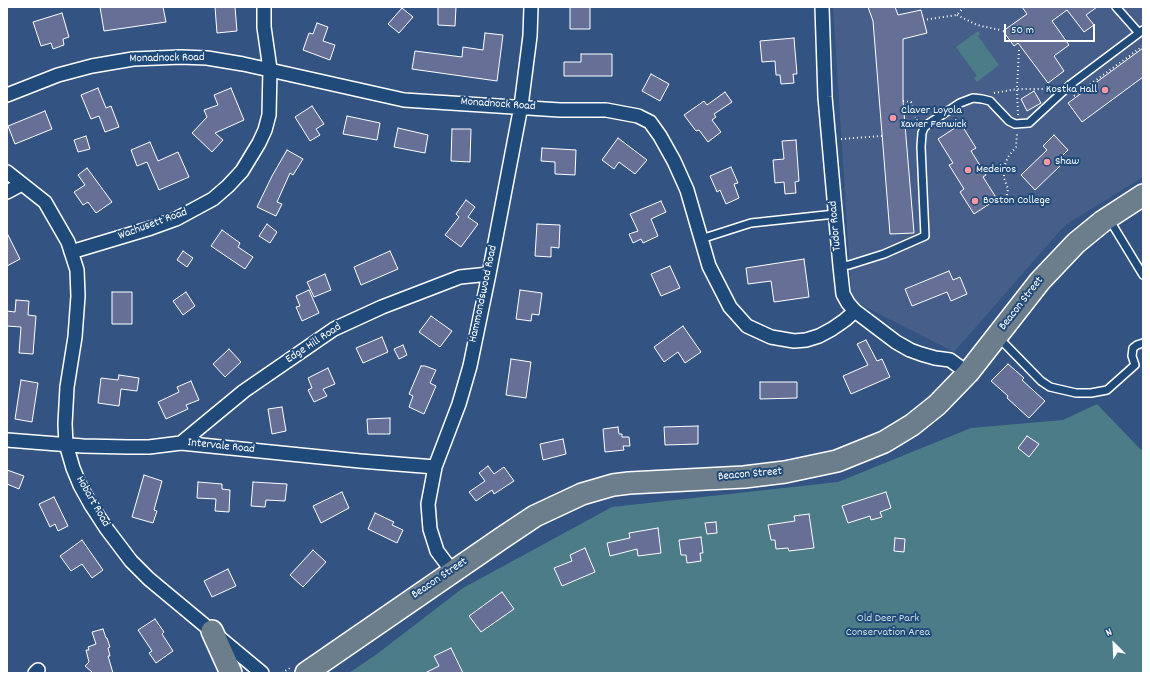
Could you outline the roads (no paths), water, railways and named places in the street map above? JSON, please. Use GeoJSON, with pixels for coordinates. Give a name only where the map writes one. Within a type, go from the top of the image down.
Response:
{"type":"FeatureCollection","features":[{"type":"Feature","properties":{"kind":"main road","name":"Beacon Street"},"geometry":{"type":"LineString","coordinates":[[306,673],[452,571],[536,516],[566,501],[597,489],[629,483],[744,477],[820,466],[843,459],[884,442],[912,425],[938,405],[968,373],[1031,292],[1059,260],[1085,235],[1143,195]]}},
{"type":"Feature","properties":{"kind":"main road"},"geometry":{"type":"LineString","coordinates":[[212,631],[231,673]]}},
{"type":"Feature","properties":{"kind":"main road"},"geometry":{"type":"LineString","coordinates":[[334,673],[340,649]]}},
{"type":"Feature","properties":{"kind":"street","name":"Wachusett Road"},"geometry":{"type":"LineString","coordinates":[[71,252],[176,219],[213,198],[228,186],[242,171],[259,143],[265,130],[269,115],[270,69],[264,27],[264,7]]}},
{"type":"Feature","properties":{"kind":"street","name":"Hammondswood Road"},"geometry":{"type":"LineString","coordinates":[[452,571],[437,551],[430,529],[428,504],[435,467],[459,404],[470,366],[521,106],[530,36],[532,7]]}},
{"type":"Feature","properties":{"kind":"street","name":"Tudor Road"},"geometry":{"type":"LineString","coordinates":[[822,7],[825,97],[843,294],[855,311],[896,342],[910,350],[934,358],[950,360],[968,373]]}},
{"type":"Feature","properties":{"kind":"street","name":"Monadnock Road"},"geometry":{"type":"LineString","coordinates":[[7,95],[58,75],[92,66],[133,59],[175,57],[207,58],[270,69],[404,100],[521,106],[560,110],[606,110],[638,116],[650,122],[674,161],[687,190],[709,266],[730,307],[747,326],[772,337],[794,341],[806,340],[819,336],[832,329],[855,311]]}},
{"type":"Feature","properties":{"kind":"street","name":"Hobart Road"},"geometry":{"type":"LineString","coordinates":[[7,172],[45,202],[71,252],[77,270],[78,296],[75,337],[65,406],[66,444],[73,468],[91,505],[123,551],[149,579],[262,673]]}},
{"type":"Feature","properties":{"kind":"street"},"geometry":{"type":"LineString","coordinates":[[7,192],[22,184]]}},
{"type":"Feature","properties":{"kind":"street","name":"Edge Hill Road"},"geometry":{"type":"LineString","coordinates":[[181,443],[244,391],[334,329],[382,307],[460,277],[489,274]]}},
{"type":"Feature","properties":{"kind":"street","name":"Intervale Road"},"geometry":{"type":"LineString","coordinates":[[7,440],[128,447],[149,447],[181,443],[435,467]]}},
{"type":"Feature","properties":{"kind":"lane"},"geometry":{"type":"LineString","coordinates":[[840,266],[850,265],[884,254],[925,236],[921,147],[922,133],[928,124],[960,103],[973,98],[990,101],[1009,121],[1015,124],[1029,123],[1071,84],[1141,31],[1116,7]]}},
{"type":"Feature","properties":{"kind":"lane"},"geometry":{"type":"LineString","coordinates":[[701,239],[751,223],[835,214]]}},
{"type":"Feature","properties":{"kind":"lane"},"geometry":{"type":"LineString","coordinates":[[1109,218],[1143,275]]}},
{"type":"Feature","properties":{"kind":"lane"},"geometry":{"type":"LineString","coordinates":[[997,336],[1041,381],[1050,387],[1076,393],[1091,393],[1107,390],[1135,365],[1132,356],[1133,348],[1143,343]]}},
{"type":"Feature","properties":{"kind":"place","name":"Kostka Hall"},"geometry":{"type":"Point","coordinates":[1105,90]}},
{"type":"Feature","properties":{"kind":"place","name":"Claver Loyola Xavier Fenwick"},"geometry":{"type":"Point","coordinates":[893,118]}},
{"type":"Feature","properties":{"kind":"place","name":"Shaw"},"geometry":{"type":"Point","coordinates":[1047,162]}},
{"type":"Feature","properties":{"kind":"place","name":"Medeiros"},"geometry":{"type":"Point","coordinates":[968,170]}},
{"type":"Feature","properties":{"kind":"place","name":"Boston College"},"geometry":{"type":"Point","coordinates":[975,201]}},
{"type":"Feature","properties":{"kind":"park label","name":"Old Deer Park Conservation Area"},"geometry":{"type":"Point","coordinates":[888,626]}}]}
